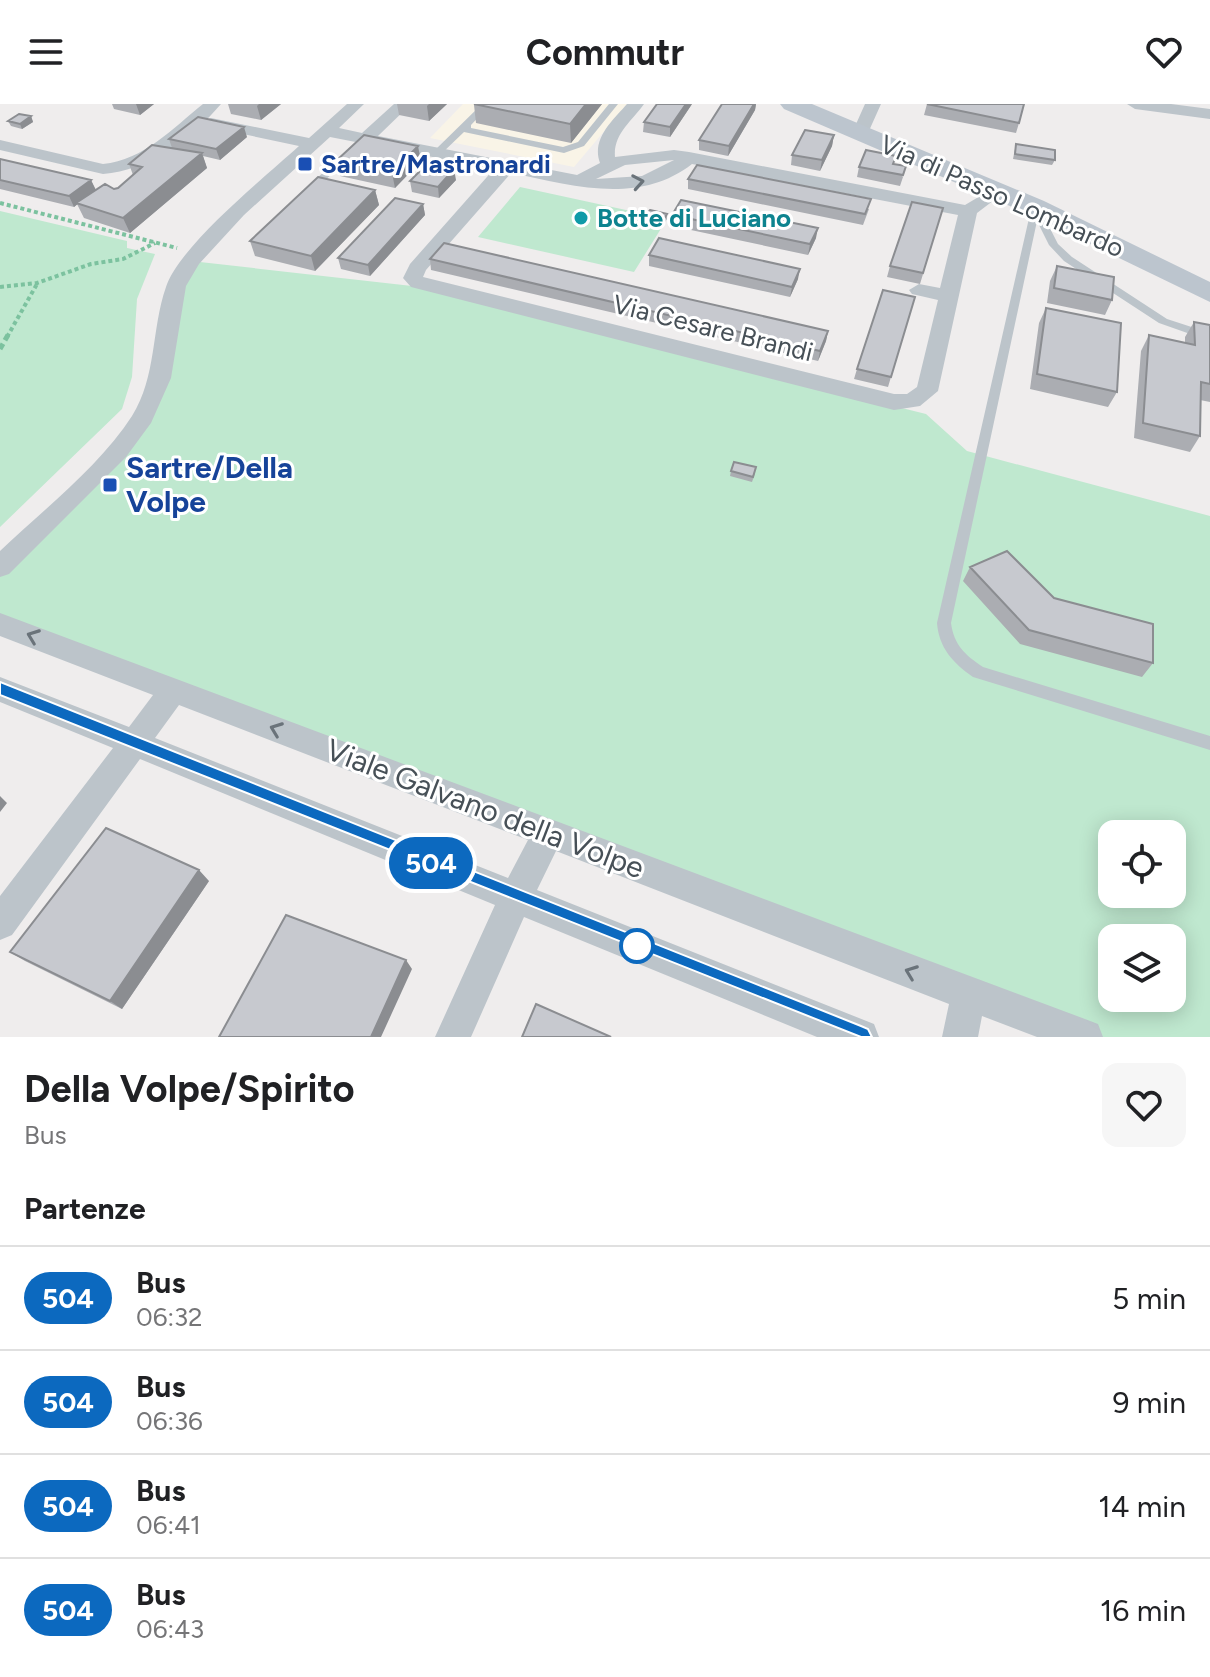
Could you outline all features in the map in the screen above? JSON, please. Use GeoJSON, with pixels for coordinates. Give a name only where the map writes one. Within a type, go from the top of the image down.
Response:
{"type":"FeatureCollection","features":[{"type":"Feature","properties":{"kind":"street"},"geometry":{"type":"LineString","coordinates":[[0,145],[113,169],[139,161],[213,104]]}},
{"type":"Feature","properties":{"kind":"street"},"geometry":{"type":"LineString","coordinates":[[0,567],[118,451],[135,429],[157,386],[176,286],[197,253],[238,211],[356,104]]}},
{"type":"Feature","properties":{"kind":"street"},"geometry":{"type":"LineString","coordinates":[[365,139],[403,104]]}},
{"type":"Feature","properties":{"kind":"street"},"geometry":{"type":"LineString","coordinates":[[610,165],[604,155],[604,146],[636,104]]}},
{"type":"Feature","properties":{"kind":"street","name":"Via di Passo Lombardo"},"geometry":{"type":"LineString","coordinates":[[792,104],[1035,207],[1210,293]]}},
{"type":"Feature","properties":{"kind":"street"},"geometry":{"type":"LineString","coordinates":[[860,133],[873,104]]}},
{"type":"Feature","properties":{"kind":"street"},"geometry":{"type":"LineString","coordinates":[[1135,104],[1210,114]]}},
{"type":"Feature","properties":{"kind":"street"},"geometry":{"type":"LineString","coordinates":[[194,119],[320,138],[365,139],[615,185],[645,181],[671,172],[689,157]]}},
{"type":"Feature","properties":{"kind":"street"},"geometry":{"type":"LineString","coordinates":[[580,181],[610,165],[648,155],[689,157],[968,211],[997,191]]}},
{"type":"Feature","properties":{"kind":"street","name":"Via Cesare Brandi"},"geometry":{"type":"LineString","coordinates":[[506,167],[414,272],[413,278],[418,283],[872,397],[904,402],[919,398],[927,391],[968,211]]}},
{"type":"Feature","properties":{"kind":"street"},"geometry":{"type":"LineString","coordinates":[[919,290],[950,296]]}},
{"type":"Feature","properties":{"kind":"street","name":"Viale Galvano della Volpe"},"geometry":{"type":"LineString","coordinates":[[0,624],[1085,1037]]}},
{"type":"Feature","properties":{"kind":"street"},"geometry":{"type":"LineString","coordinates":[[0,689],[861,1037]]}},
{"type":"Feature","properties":{"kind":"street"},"geometry":{"type":"LineString","coordinates":[[0,923],[174,690]]}},
{"type":"Feature","properties":{"kind":"street"},"geometry":{"type":"LineString","coordinates":[[453,1037],[548,833]]}},
{"type":"Feature","properties":{"kind":"street"},"geometry":{"type":"LineString","coordinates":[[960,1037],[969,994]]}},
{"type":"Feature","properties":{"kind":"lane"},"geometry":{"type":"LineString","coordinates":[[437,153],[487,104]]}},
{"type":"Feature","properties":{"kind":"lane"},"geometry":{"type":"LineString","coordinates":[[466,125],[472,132],[564,150],[581,144],[614,104]]}},
{"type":"Feature","properties":{"kind":"lane"},"geometry":{"type":"LineString","coordinates":[[297,202],[365,139]]}},
{"type":"Feature","properties":{"kind":"lane"},"geometry":{"type":"LineString","coordinates":[[1035,207],[1054,245],[1068,259],[1163,321],[1210,337]]}},
{"type":"Feature","properties":{"kind":"lane"},"geometry":{"type":"LineString","coordinates":[[1035,207],[944,623],[944,636],[950,649],[978,672],[1210,743]]}},
{"type":"Feature","properties":{"kind":"path"},"geometry":{"type":"LineString","coordinates":[[0,203],[197,253]]}},
{"type":"Feature","properties":{"kind":"path"},"geometry":{"type":"LineString","coordinates":[[0,287],[37,283],[91,264],[123,259],[156,242]]}},
{"type":"Feature","properties":{"kind":"path"},"geometry":{"type":"LineString","coordinates":[[0,349],[37,283]]}},
{"type":"Feature","properties":{"kind":"shaded area"},"geometry":{"type":"Polygon","coordinates":[[[463,104],[627,104],[574,167],[430,138],[463,104]]]}},
{"type":"Feature","properties":{"kind":"green space"},"geometry":{"type":"Polygon","coordinates":[[[520,187],[649,215],[645,224],[662,227],[634,272],[478,237],[520,187]]]}},
{"type":"Feature","properties":{"kind":"green space"},"geometry":{"type":"Polygon","coordinates":[[[0,211],[127,241],[127,248],[155,254],[137,299],[132,377],[122,409],[0,527],[0,211]]]}},
{"type":"Feature","properties":{"kind":"green space"},"geometry":{"type":"Polygon","coordinates":[[[191,261],[412,286],[926,414],[967,451],[1210,516],[1210,1037],[1082,1037],[0,624],[0,566],[135,429],[191,261]]]}},
{"type":"Feature","properties":{"kind":"building"},"geometry":{"type":"Polygon","coordinates":[[[474,104],[586,104],[570,124],[474,104]]]}},
{"type":"Feature","properties":{"kind":"building"},"geometry":{"type":"Polygon","coordinates":[[[657,104],[686,104],[670,127],[644,122],[657,104]]]}},
{"type":"Feature","properties":{"kind":"building"},"geometry":{"type":"Polygon","coordinates":[[[722,104],[754,104],[729,146],[699,140],[722,104]]]}},
{"type":"Feature","properties":{"kind":"building"},"geometry":{"type":"Polygon","coordinates":[[[927,104],[1024,104],[1019,123],[927,104]]]}},
{"type":"Feature","properties":{"kind":"building"},"geometry":{"type":"Polygon","coordinates":[[[19,114],[31,116],[20,124],[8,121],[19,114]]]}},
{"type":"Feature","properties":{"kind":"building"},"geometry":{"type":"Polygon","coordinates":[[[198,117],[244,127],[216,149],[169,139],[198,117]]]}},
{"type":"Feature","properties":{"kind":"building"},"geometry":{"type":"Polygon","coordinates":[[[805,130],[834,135],[822,160],[792,155],[805,130]]]}},
{"type":"Feature","properties":{"kind":"building"},"geometry":{"type":"Polygon","coordinates":[[[364,135],[418,146],[392,173],[336,161],[364,135]]]}},
{"type":"Feature","properties":{"kind":"building"},"geometry":{"type":"Polygon","coordinates":[[[1016,144],[1055,150],[1055,160],[1015,154],[1016,144]]]}},
{"type":"Feature","properties":{"kind":"building"},"geometry":{"type":"Polygon","coordinates":[[[152,145],[202,153],[123,218],[76,203],[105,184],[118,188],[142,167],[129,164],[152,145]]]}},
{"type":"Feature","properties":{"kind":"building"},"geometry":{"type":"Polygon","coordinates":[[[866,150],[896,156],[893,164],[906,166],[903,175],[859,167],[866,150]]]}},
{"type":"Feature","properties":{"kind":"building"},"geometry":{"type":"Polygon","coordinates":[[[0,159],[91,180],[69,196],[0,180],[0,159]]]}},
{"type":"Feature","properties":{"kind":"building"},"geometry":{"type":"Polygon","coordinates":[[[427,164],[454,169],[438,187],[410,181],[427,164]]]}},
{"type":"Feature","properties":{"kind":"building"},"geometry":{"type":"Polygon","coordinates":[[[697,165],[871,199],[865,214],[688,179],[697,165]]]}},
{"type":"Feature","properties":{"kind":"building"},"geometry":{"type":"Polygon","coordinates":[[[318,177],[375,190],[311,256],[250,241],[318,177]]]}},
{"type":"Feature","properties":{"kind":"building"},"geometry":{"type":"Polygon","coordinates":[[[395,198],[423,204],[368,265],[338,258],[395,198]]]}},
{"type":"Feature","properties":{"kind":"building"},"geometry":{"type":"Polygon","coordinates":[[[681,200],[818,228],[810,244],[672,215],[681,200]]]}},
{"type":"Feature","properties":{"kind":"building"},"geometry":{"type":"Polygon","coordinates":[[[912,202],[943,208],[923,273],[890,266],[912,202]]]}},
{"type":"Feature","properties":{"kind":"building"},"geometry":{"type":"Polygon","coordinates":[[[650,210],[667,214],[662,222],[644,218],[650,210]]]}},
{"type":"Feature","properties":{"kind":"building"},"geometry":{"type":"Polygon","coordinates":[[[659,238],[800,269],[792,287],[649,255],[659,238]]]}},
{"type":"Feature","properties":{"kind":"building"},"geometry":{"type":"Polygon","coordinates":[[[444,243],[828,331],[820,351],[430,259],[444,243]]]}},
{"type":"Feature","properties":{"kind":"building"},"geometry":{"type":"Polygon","coordinates":[[[1057,266],[1114,277],[1112,300],[1054,288],[1057,266]]]}},
{"type":"Feature","properties":{"kind":"building"},"geometry":{"type":"Polygon","coordinates":[[[883,290],[915,297],[891,377],[857,369],[883,290]]]}},
{"type":"Feature","properties":{"kind":"building"},"geometry":{"type":"Polygon","coordinates":[[[1046,308],[1121,323],[1117,392],[1037,374],[1046,308]]]}},
{"type":"Feature","properties":{"kind":"building"},"geometry":{"type":"Polygon","coordinates":[[[1194,322],[1210,325],[1210,384],[1201,382],[1200,436],[1143,423],[1149,335],[1195,345],[1194,322]]]}},
{"type":"Feature","properties":{"kind":"building"},"geometry":{"type":"Polygon","coordinates":[[[734,462],[756,467],[753,477],[731,471],[734,462]]]}},
{"type":"Feature","properties":{"kind":"building"},"geometry":{"type":"Polygon","coordinates":[[[1007,551],[1054,598],[1153,624],[1153,663],[1029,630],[970,567],[1007,551]]]}},
{"type":"Feature","properties":{"kind":"building"},"geometry":{"type":"Polygon","coordinates":[[[106,828],[199,870],[110,1001],[10,952],[106,828]]]}},
{"type":"Feature","properties":{"kind":"building"},"geometry":{"type":"Polygon","coordinates":[[[286,915],[406,960],[371,1037],[219,1037],[286,915]]]}},
{"type":"Feature","properties":{"kind":"building"},"geometry":{"type":"Polygon","coordinates":[[[536,1004],[611,1037],[522,1037],[536,1004]]]}},
{"type":"Feature","properties":{"kind":"bus line","name":"504"},"geometry":{"type":"LineString","coordinates":[[0,689],[861,1037]]}},
{"type":"Feature","properties":{"kind":"place","name":"Sartre/Mastronardi"},"geometry":{"type":"Point","coordinates":[305,164]}},
{"type":"Feature","properties":{"kind":"place","name":"Botte di Luciano"},"geometry":{"type":"Point","coordinates":[581,218]}},
{"type":"Feature","properties":{"kind":"place","name":"Sartre/Della Volpe"},"geometry":{"type":"Point","coordinates":[110,485]}}]}
